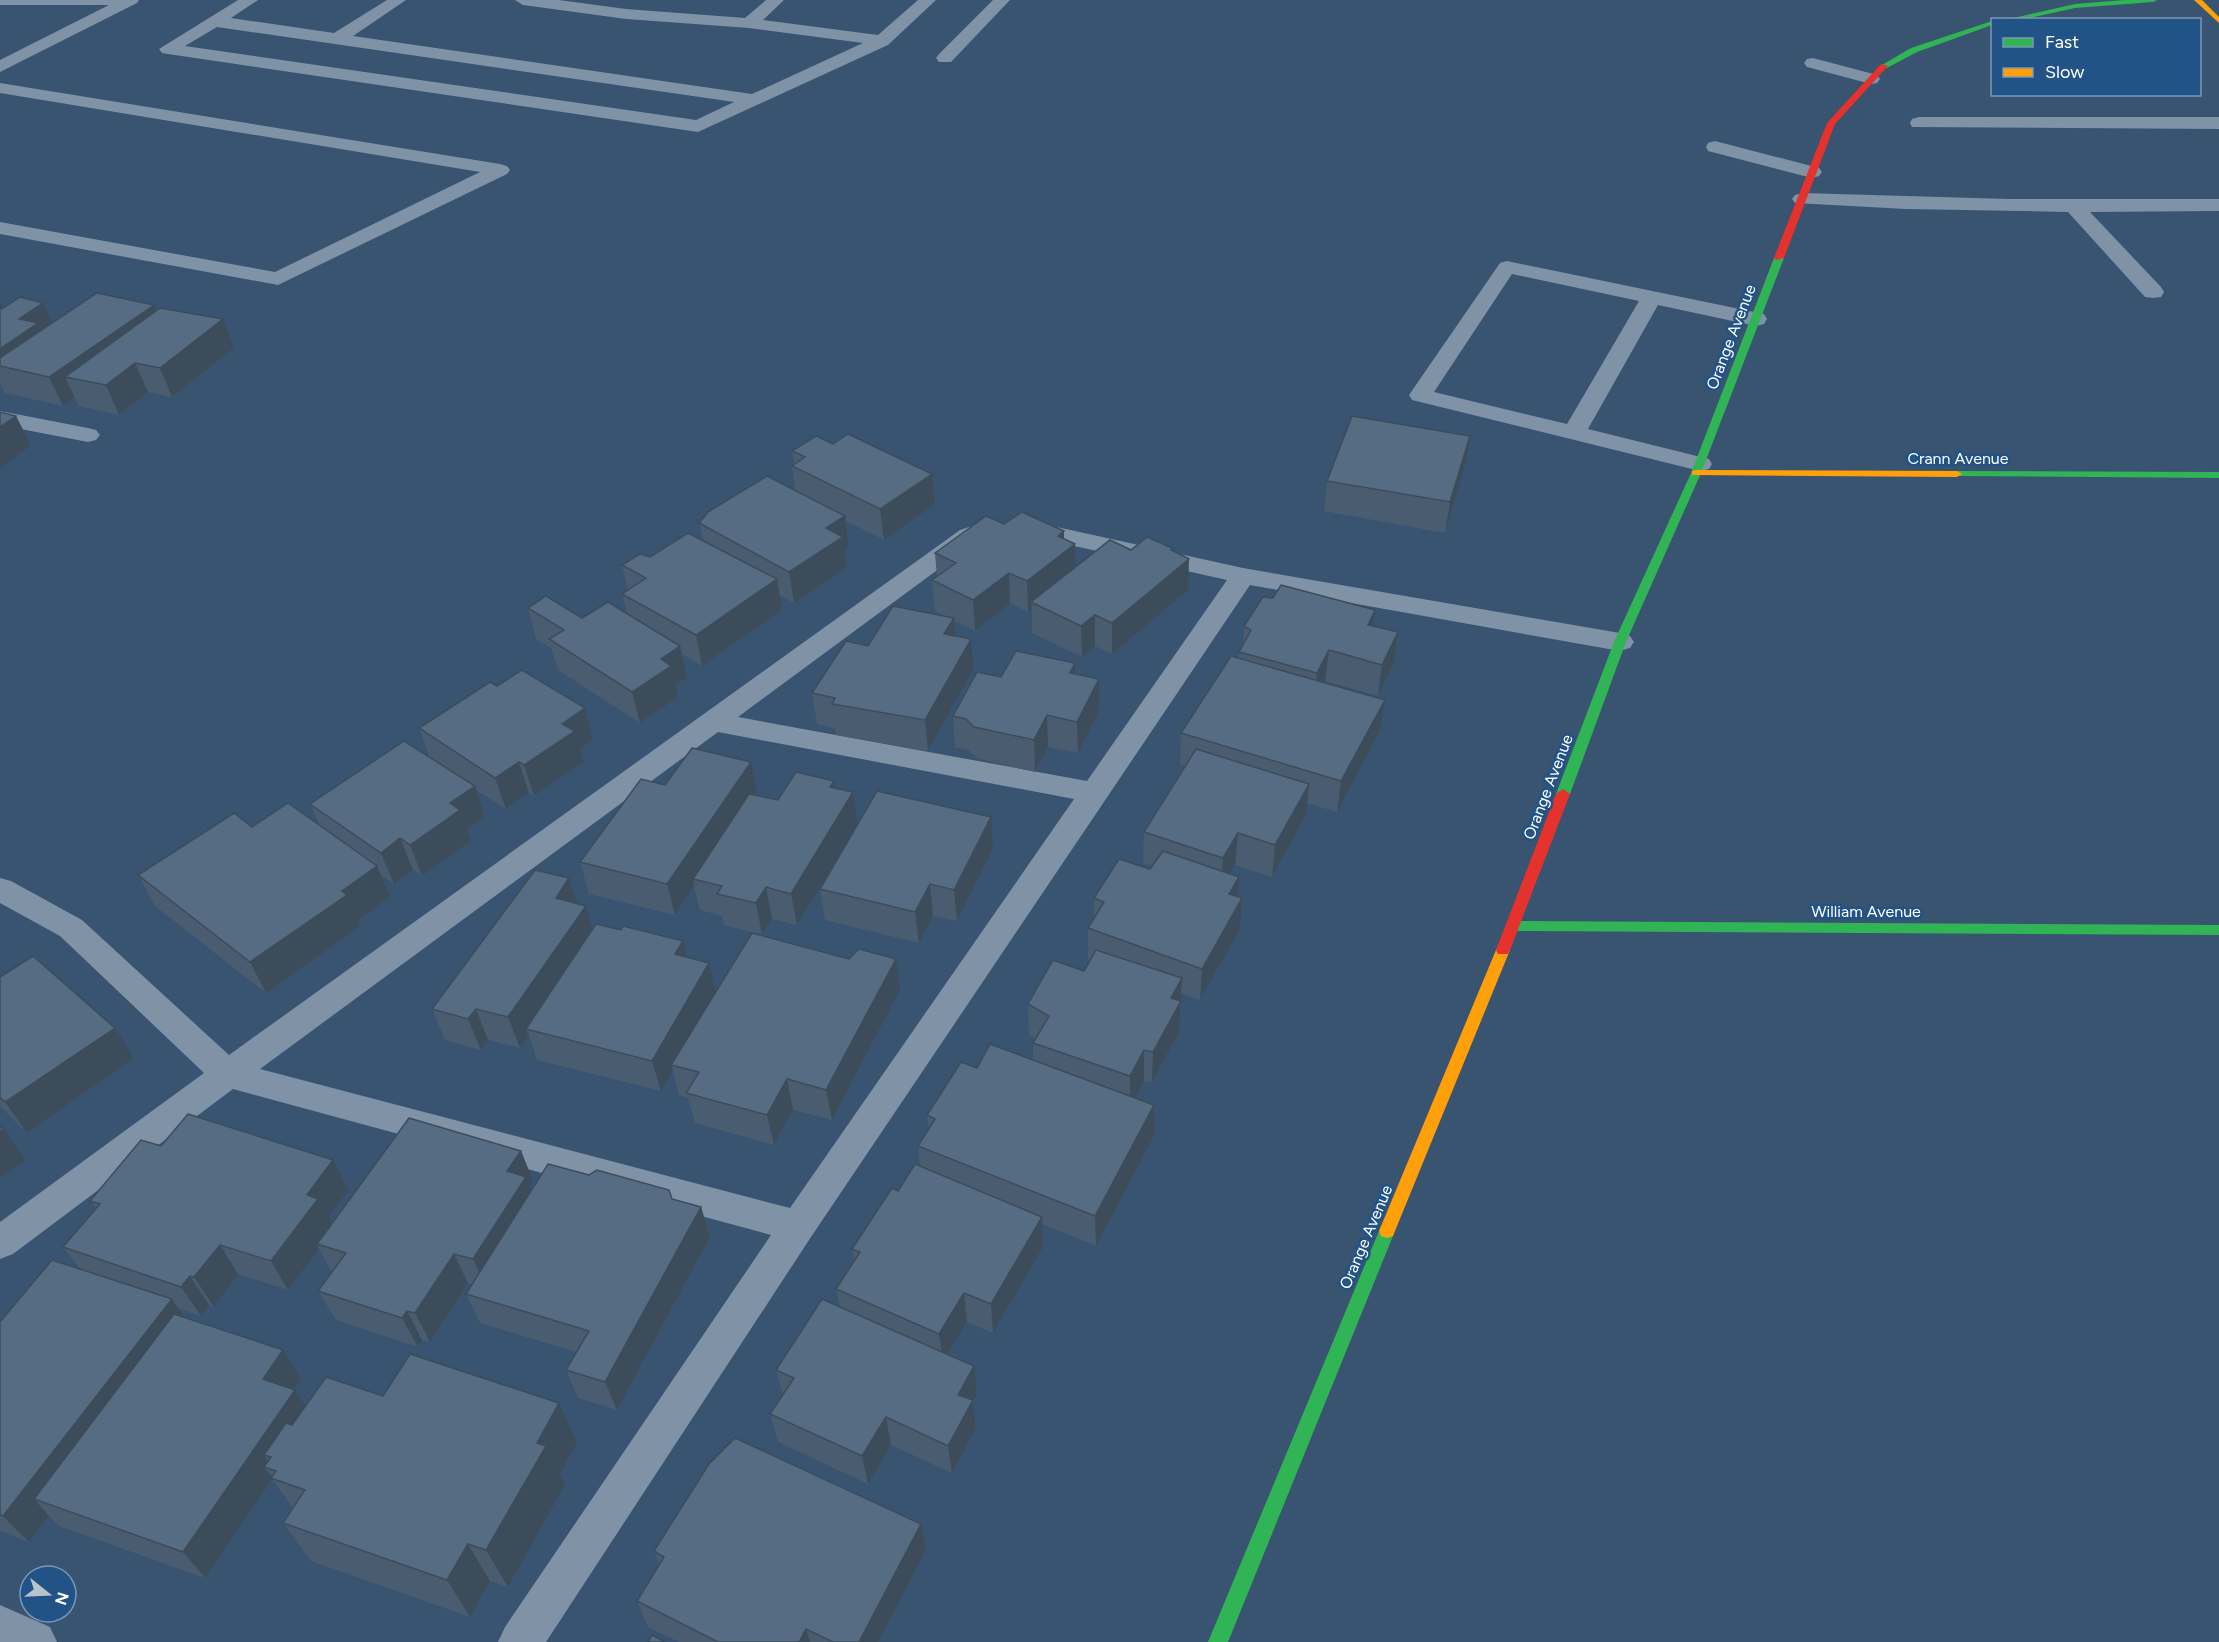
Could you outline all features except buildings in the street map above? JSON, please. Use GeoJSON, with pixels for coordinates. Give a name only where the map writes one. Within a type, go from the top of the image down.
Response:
{"type":"FeatureCollection","features":[{"type":"Feature","properties":{"kind":"main road"},"geometry":{"type":"LineString","coordinates":[[2017,18],[2074,6],[2153,0]]}},
{"type":"Feature","properties":{"kind":"main road"},"geometry":{"type":"LineString","coordinates":[[2199,0],[2219,21]]}},
{"type":"Feature","properties":{"kind":"main road","name":"Orange Avenue"},"geometry":{"type":"LineString","coordinates":[[1218,1642],[1513,926],[1620,642],[1698,469],[1831,123],[1880,68],[1914,50],[1991,23]]}},
{"type":"Feature","properties":{"kind":"main road","name":"Crann Avenue"},"geometry":{"type":"LineString","coordinates":[[1698,469],[2219,475]]}},
{"type":"Feature","properties":{"kind":"main road","name":"William Avenue"},"geometry":{"type":"LineString","coordinates":[[1513,926],[2219,930]]}},
{"type":"Feature","properties":{"kind":"lane"},"geometry":{"type":"LineString","coordinates":[[0,0],[131,0]]}},
{"type":"Feature","properties":{"kind":"lane"},"geometry":{"type":"LineString","coordinates":[[0,67],[131,0]]}},
{"type":"Feature","properties":{"kind":"lane"},"geometry":{"type":"LineString","coordinates":[[250,0],[168,49],[698,126],[882,41],[928,0]]}},
{"type":"Feature","properties":{"kind":"lane"},"geometry":{"type":"LineString","coordinates":[[338,39],[398,0]]}},
{"type":"Feature","properties":{"kind":"lane"},"geometry":{"type":"LineString","coordinates":[[524,0],[626,14],[749,23],[882,41]]}},
{"type":"Feature","properties":{"kind":"lane"},"geometry":{"type":"LineString","coordinates":[[681,18],[704,0]]}},
{"type":"Feature","properties":{"kind":"lane"},"geometry":{"type":"LineString","coordinates":[[749,23],[776,0]]}},
{"type":"Feature","properties":{"kind":"lane"},"geometry":{"type":"LineString","coordinates":[[945,58],[1002,0]]}},
{"type":"Feature","properties":{"kind":"lane"},"geometry":{"type":"LineString","coordinates":[[214,21],[755,100]]}},
{"type":"Feature","properties":{"kind":"lane"},"geometry":{"type":"LineString","coordinates":[[1813,63],[1871,79]]}},
{"type":"Feature","properties":{"kind":"lane"},"geometry":{"type":"LineString","coordinates":[[0,88],[500,170],[278,279],[0,228]]}},
{"type":"Feature","properties":{"kind":"lane"},"geometry":{"type":"LineString","coordinates":[[1919,123],[2219,123]]}},
{"type":"Feature","properties":{"kind":"lane"},"geometry":{"type":"LineString","coordinates":[[1715,147],[1812,172]]}},
{"type":"Feature","properties":{"kind":"lane"},"geometry":{"type":"LineString","coordinates":[[1802,199],[2075,207],[2219,205]]}},
{"type":"Feature","properties":{"kind":"lane"},"geometry":{"type":"LineString","coordinates":[[2075,207],[2152,292]]}},
{"type":"Feature","properties":{"kind":"lane"},"geometry":{"type":"LineString","coordinates":[[1698,469],[1574,433],[1420,395],[1507,267],[1756,319]]}},
{"type":"Feature","properties":{"kind":"lane"},"geometry":{"type":"LineString","coordinates":[[1574,433],[1652,297]]}},
{"type":"Feature","properties":{"kind":"lane"},"geometry":{"type":"LineString","coordinates":[[0,418],[88,435]]}},
{"type":"Feature","properties":{"kind":"lane"},"geometry":{"type":"LineString","coordinates":[[0,1243],[228,1074],[978,528],[995,524],[1243,576],[1620,642]]}},
{"type":"Feature","properties":{"kind":"lane"},"geometry":{"type":"LineString","coordinates":[[520,1642],[798,1226],[1243,576]]}},
{"type":"Feature","properties":{"kind":"lane"},"geometry":{"type":"LineString","coordinates":[[714,722],[1095,793]]}},
{"type":"Feature","properties":{"kind":"lane"},"geometry":{"type":"LineString","coordinates":[[0,889],[71,928],[228,1074],[798,1226]]}},
{"type":"Feature","properties":{"kind":"lane"},"geometry":{"type":"LineString","coordinates":[[0,1627],[35,1642]]}},
{"type":"Feature","properties":{"kind":"traffic: fast"},"geometry":{"type":"LineString","coordinates":[[2018,18],[2075,6],[2153,0]]}},
{"type":"Feature","properties":{"kind":"traffic: fast"},"geometry":{"type":"LineString","coordinates":[[1884,66],[1914,50],[1991,23]]}},
{"type":"Feature","properties":{"kind":"traffic: fast"},"geometry":{"type":"LineString","coordinates":[[1563,794],[1620,642],[1696,473],[1779,258]]}},
{"type":"Feature","properties":{"kind":"traffic: fast"},"geometry":{"type":"LineString","coordinates":[[1957,474],[2219,475]]}},
{"type":"Feature","properties":{"kind":"traffic: fast"},"geometry":{"type":"LineString","coordinates":[[1513,926],[2219,930]]}},
{"type":"Feature","properties":{"kind":"traffic: fast"},"geometry":{"type":"LineString","coordinates":[[1218,1642],[1387,1231]]}},
{"type":"Feature","properties":{"kind":"traffic: slow"},"geometry":{"type":"LineString","coordinates":[[2198,0],[2219,21]]}},
{"type":"Feature","properties":{"kind":"traffic: slow"},"geometry":{"type":"LineString","coordinates":[[1696,473],[1957,474]]}},
{"type":"Feature","properties":{"kind":"traffic: slow"},"geometry":{"type":"LineString","coordinates":[[1387,1231],[1503,950]]}},
{"type":"Feature","properties":{"kind":"traffic: jam"},"geometry":{"type":"LineString","coordinates":[[1779,258],[1831,123],[1884,66]]}},
{"type":"Feature","properties":{"kind":"traffic: jam"},"geometry":{"type":"LineString","coordinates":[[1503,950],[1563,794]]}}]}
